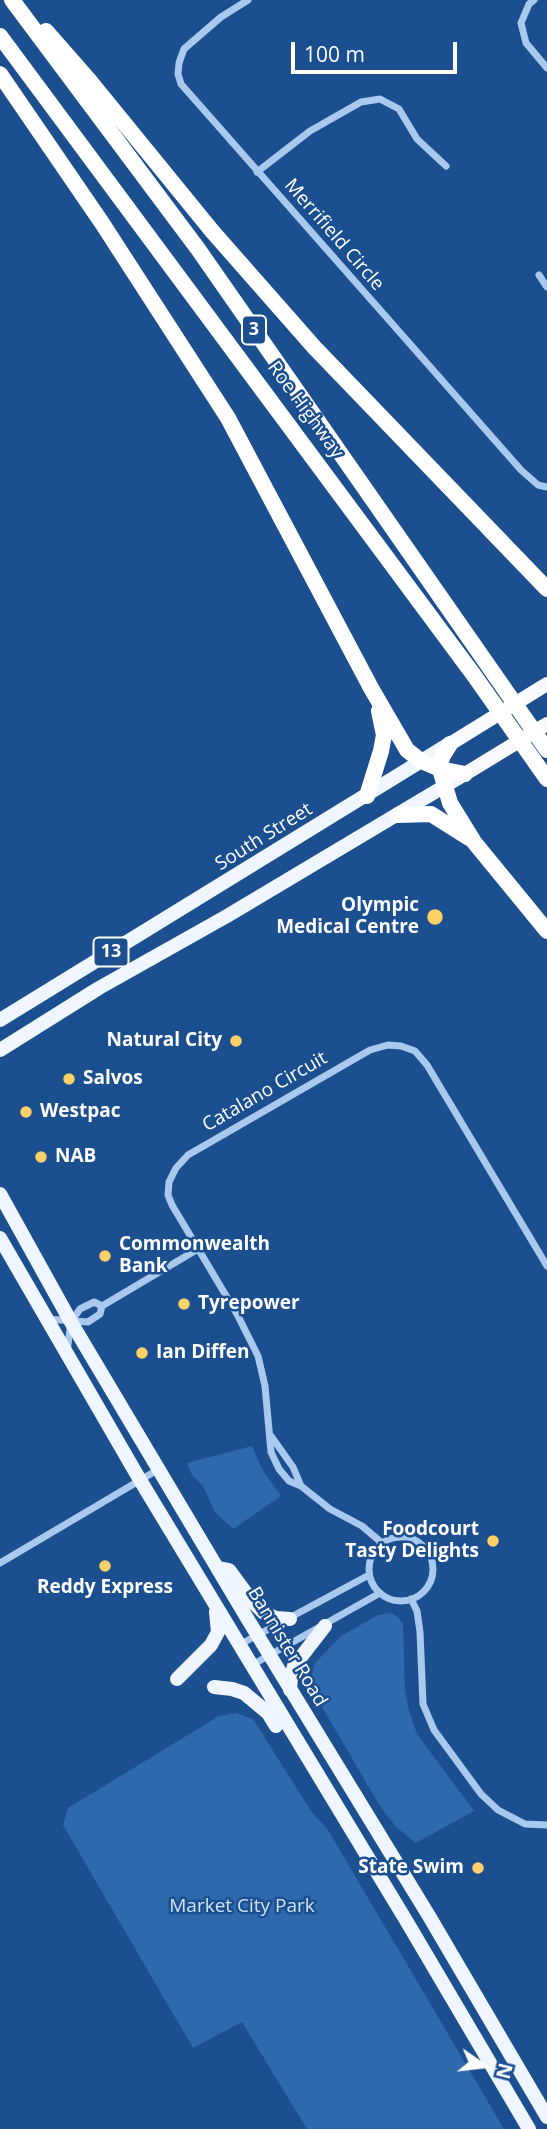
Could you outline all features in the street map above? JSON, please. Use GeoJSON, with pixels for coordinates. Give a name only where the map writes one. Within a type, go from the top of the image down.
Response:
{"type":"FeatureCollection","features":[{"type":"Feature","properties":{"kind":"highway","name":"Roe Highway"},"geometry":{"type":"LineString","coordinates":[[12,0],[198,249],[541,756],[547,779]]}},
{"type":"Feature","properties":{"kind":"highway"},"geometry":{"type":"LineString","coordinates":[[19,0],[89,80],[212,231],[314,347],[547,589]]}},
{"type":"Feature","properties":{"kind":"highway","name":"Roe Highway"},"geometry":{"type":"LineString","coordinates":[[0,36],[481,670]]}},
{"type":"Feature","properties":{"kind":"highway"},"geometry":{"type":"LineString","coordinates":[[0,74],[102,223],[228,418],[371,688],[408,750],[421,761],[440,769],[465,774]]}},
{"type":"Feature","properties":{"kind":"highway","name":"South Street"},"geometry":{"type":"LineString","coordinates":[[450,744],[547,684]]}},
{"type":"Feature","properties":{"kind":"highway"},"geometry":{"type":"LineString","coordinates":[[367,796],[384,735],[381,716],[371,688]]}},
{"type":"Feature","properties":{"kind":"highway","name":"13"},"geometry":{"type":"LineString","coordinates":[[465,774],[547,724]]}},
{"type":"Feature","properties":{"kind":"highway"},"geometry":{"type":"LineString","coordinates":[[450,744],[442,757],[440,769],[450,803],[474,842],[547,931]]}},
{"type":"Feature","properties":{"kind":"highway"},"geometry":{"type":"LineString","coordinates":[[398,815],[431,814],[474,842]]}},
{"type":"Feature","properties":{"kind":"main road","name":"South Street"},"geometry":{"type":"LineString","coordinates":[[0,1020],[450,744]]}},
{"type":"Feature","properties":{"kind":"main road","name":"13"},"geometry":{"type":"LineString","coordinates":[[0,1050],[99,988],[228,916],[465,774]]}},
{"type":"Feature","properties":{"kind":"main road","name":"Bannister Road"},"geometry":{"type":"LineString","coordinates":[[0,1194],[71,1322],[290,1690],[429,1916],[547,2118]]}},
{"type":"Feature","properties":{"kind":"main road"},"geometry":{"type":"LineString","coordinates":[[0,1238],[140,1480],[529,2129]]}},
{"type":"Feature","properties":{"kind":"main road"},"geometry":{"type":"LineString","coordinates":[[218,1568],[229,1570],[264,1613],[276,1618],[290,1619]]}},
{"type":"Feature","properties":{"kind":"main road"},"geometry":{"type":"LineString","coordinates":[[177,1679],[211,1645],[218,1632],[213,1602]]}},
{"type":"Feature","properties":{"kind":"main road"},"geometry":{"type":"LineString","coordinates":[[290,1690],[290,1677],[294,1666],[325,1626]]}},
{"type":"Feature","properties":{"kind":"main road"},"geometry":{"type":"LineString","coordinates":[[214,1687],[244,1693],[268,1713],[278,1730],[295,1738]]}},
{"type":"Feature","properties":{"kind":"street","name":"Merrifield Circle"},"geometry":{"type":"LineString","coordinates":[[248,0],[221,17],[184,49],[178,75],[187,92],[521,470],[538,485],[547,487]]}},
{"type":"Feature","properties":{"kind":"street"},"geometry":{"type":"LineString","coordinates":[[534,0],[529,4],[522,23],[526,43],[547,68]]}},
{"type":"Feature","properties":{"kind":"street"},"geometry":{"type":"LineString","coordinates":[[257,172],[310,131],[362,102],[380,99],[399,110],[417,139],[446,166]]}},
{"type":"Feature","properties":{"kind":"street"},"geometry":{"type":"LineString","coordinates":[[539,275],[547,287]]}},
{"type":"Feature","properties":{"kind":"street","name":"Catalano Circuit"},"geometry":{"type":"LineString","coordinates":[[382,1542],[362,1526],[330,1509],[301,1486],[289,1481],[279,1469],[271,1452],[271,1436],[258,1356],[237,1314],[167,1195],[169,1182],[177,1166],[188,1155],[370,1050],[388,1045],[401,1046],[415,1051],[427,1065],[547,1266]]}},
{"type":"Feature","properties":{"kind":"street"},"geometry":{"type":"LineString","coordinates":[[46,1319],[88,1322],[100,1314],[102,1306],[198,1249]]}},
{"type":"Feature","properties":{"kind":"street"},"geometry":{"type":"LineString","coordinates":[[67,1355],[71,1322],[80,1309],[94,1303],[102,1306]]}},
{"type":"Feature","properties":{"kind":"street","name":"Catalano Circuit"},"geometry":{"type":"LineString","coordinates":[[271,1436],[293,1467],[301,1486]]}},
{"type":"Feature","properties":{"kind":"street"},"geometry":{"type":"LineString","coordinates":[[0,1563],[159,1469]]}},
{"type":"Feature","properties":{"kind":"street"},"geometry":{"type":"LineString","coordinates":[[392,1538],[414,1539],[429,1554],[432,1565],[428,1586],[421,1594],[411,1599],[395,1600],[380,1593],[369,1575],[371,1557],[382,1542],[392,1538]]}},
{"type":"Feature","properties":{"kind":"street"},"geometry":{"type":"LineString","coordinates":[[239,1645],[369,1575]]}},
{"type":"Feature","properties":{"kind":"street"},"geometry":{"type":"LineString","coordinates":[[251,1666],[380,1593]]}},
{"type":"Feature","properties":{"kind":"street"},"geometry":{"type":"LineString","coordinates":[[411,1599],[417,1611],[420,1632],[423,1704],[434,1730],[481,1794],[498,1811],[525,1824],[547,1825]]}},
{"type":"Feature","properties":{"kind":"green space"},"geometry":{"type":"Polygon","coordinates":[[[252,1446],[262,1469],[281,1496],[233,1529],[215,1512],[203,1486],[192,1475],[187,1463],[252,1446]]]}},
{"type":"Feature","properties":{"kind":"green space"},"geometry":{"type":"Polygon","coordinates":[[[391,1613],[403,1624],[405,1691],[417,1734],[474,1811],[416,1843],[396,1827],[380,1806],[309,1685],[315,1663],[341,1636],[378,1615],[391,1613]]]}},
{"type":"Feature","properties":{"kind":"green space","name":"Market City Park"},"geometry":{"type":"Polygon","coordinates":[[[236,1713],[253,1719],[311,1811],[328,1830],[504,2129],[307,2129],[242,2022],[193,2048],[63,1825],[68,1808],[219,1716],[236,1713]]]}},
{"type":"Feature","properties":{"kind":"place","name":"Olympic Medical Centre"},"geometry":{"type":"Point","coordinates":[435,917]}},
{"type":"Feature","properties":{"kind":"place","name":"Natural City"},"geometry":{"type":"Point","coordinates":[236,1041]}},
{"type":"Feature","properties":{"kind":"place","name":"Salvos"},"geometry":{"type":"Point","coordinates":[69,1079]}},
{"type":"Feature","properties":{"kind":"place","name":"Westpac"},"geometry":{"type":"Point","coordinates":[26,1112]}},
{"type":"Feature","properties":{"kind":"place","name":"NAB"},"geometry":{"type":"Point","coordinates":[41,1157]}},
{"type":"Feature","properties":{"kind":"place","name":"Commonwealth Bank"},"geometry":{"type":"Point","coordinates":[105,1256]}},
{"type":"Feature","properties":{"kind":"place","name":"Tyrepower"},"geometry":{"type":"Point","coordinates":[184,1304]}},
{"type":"Feature","properties":{"kind":"place","name":"Ian Diffen"},"geometry":{"type":"Point","coordinates":[142,1353]}},
{"type":"Feature","properties":{"kind":"place","name":"Foodcourt Tasty Delights"},"geometry":{"type":"Point","coordinates":[493,1541]}},
{"type":"Feature","properties":{"kind":"place","name":"Reddy Express"},"geometry":{"type":"Point","coordinates":[105,1566]}},
{"type":"Feature","properties":{"kind":"place","name":"State Swim"},"geometry":{"type":"Point","coordinates":[478,1868]}}]}
